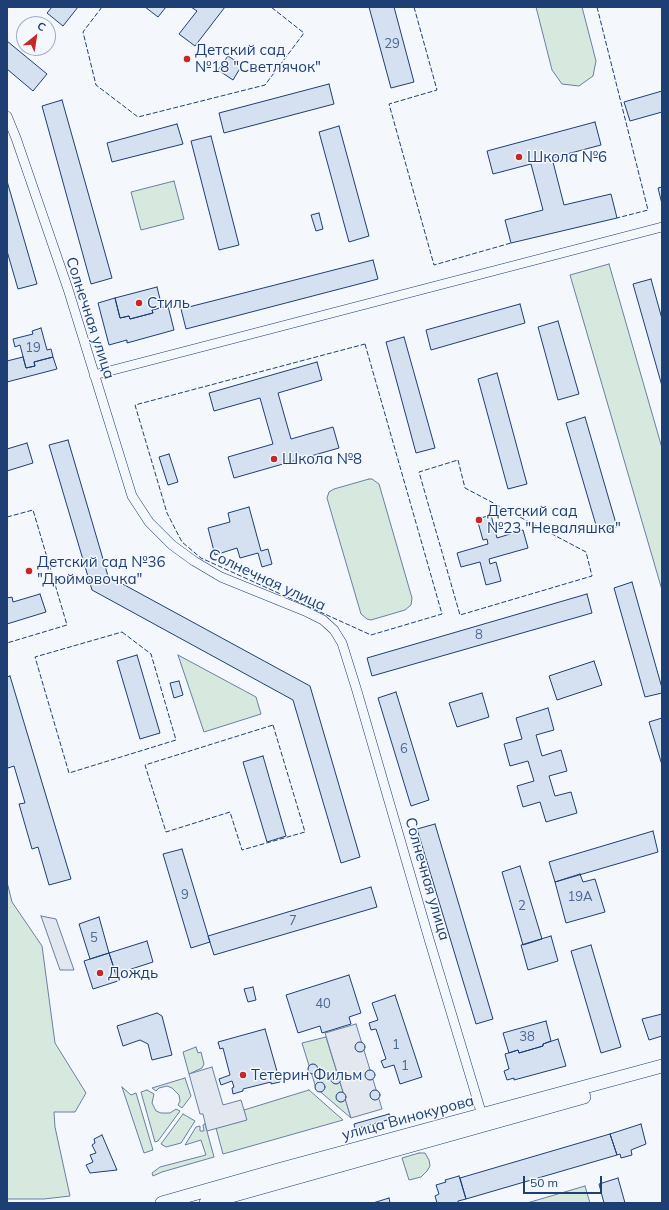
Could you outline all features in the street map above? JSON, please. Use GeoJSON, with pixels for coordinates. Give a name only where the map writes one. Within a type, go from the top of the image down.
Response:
{"type":"FeatureCollection","features":[{"type":"Feature","properties":{"kind":"main road","name":"улица Винокурова"},"geometry":{"type":"LineString","coordinates":[[206,1203],[484,1120],[653,1074],[662,1066]]}},
{"type":"Feature","properties":{"kind":"main road","name":"улица Винокурова"},"geometry":{"type":"LineString","coordinates":[[162,1203],[278,1170],[484,1120]]}},
{"type":"Feature","properties":{"kind":"street","name":"Солнечная улица"},"geometry":{"type":"LineString","coordinates":[[7,116],[68,289],[132,496],[149,522],[172,545],[194,562],[221,576],[323,620],[334,630],[342,643],[431,947],[484,1120]]}},
{"type":"Feature","properties":{"kind":"street"},"geometry":{"type":"LineString","coordinates":[[94,375],[662,226]]}},
{"type":"Feature","properties":{"kind":"shaded area"},"geometry":{"type":"Polygon","coordinates":[[[536,7],[582,7],[596,61],[593,76],[579,86],[562,84],[552,70],[536,7]]]}},
{"type":"Feature","properties":{"kind":"shaded area"},"geometry":{"type":"Polygon","coordinates":[[[174,181],[184,219],[141,230],[131,192],[174,181]]]}},
{"type":"Feature","properties":{"kind":"shaded area"},"geometry":{"type":"Polygon","coordinates":[[[609,264],[662,448],[662,590],[570,275],[609,264]]]}},
{"type":"Feature","properties":{"kind":"shaded area"},"geometry":{"type":"Polygon","coordinates":[[[372,479],[379,484],[412,598],[411,605],[405,610],[371,620],[367,619],[361,614],[327,498],[329,492],[334,489],[372,479]]]}},
{"type":"Feature","properties":{"kind":"shaded area"},"geometry":{"type":"Polygon","coordinates":[[[178,655],[256,697],[261,714],[204,732],[178,655]]]}},
{"type":"Feature","properties":{"kind":"shaded area"},"geometry":{"type":"Polygon","coordinates":[[[7,882],[12,902],[42,946],[55,1043],[86,1093],[75,1112],[54,1112],[55,1127],[70,1196],[44,1199],[7,1199],[7,882]]]}},
{"type":"Feature","properties":{"kind":"shaded area"},"geometry":{"type":"Polygon","coordinates":[[[41,916],[56,919],[74,970],[60,970],[41,916]]]}},
{"type":"Feature","properties":{"kind":"shaded area"},"geometry":{"type":"Polygon","coordinates":[[[356,1024],[382,1109],[351,1118],[325,1033],[356,1024]]]}},
{"type":"Feature","properties":{"kind":"shaded area"},"geometry":{"type":"Polygon","coordinates":[[[326,1037],[351,1118],[316,1088],[302,1043],[326,1037]]]}},
{"type":"Feature","properties":{"kind":"shaded area"},"geometry":{"type":"Polygon","coordinates":[[[196,1047],[198,1053],[201,1052],[204,1064],[202,1068],[189,1074],[183,1052],[196,1047]]]}},
{"type":"Feature","properties":{"kind":"shaded area"},"geometry":{"type":"Polygon","coordinates":[[[212,1067],[223,1105],[241,1100],[247,1120],[207,1131],[203,1114],[200,1114],[189,1074],[212,1067]]]}},
{"type":"Feature","properties":{"kind":"shaded area"},"geometry":{"type":"Polygon","coordinates":[[[185,1078],[191,1096],[182,1108],[178,1105],[180,1101],[179,1095],[172,1088],[167,1086],[159,1088],[156,1091],[152,1088],[185,1078]]]}},
{"type":"Feature","properties":{"kind":"shaded area"},"geometry":{"type":"Polygon","coordinates":[[[122,1087],[131,1095],[136,1093],[153,1150],[144,1153],[122,1087]]]}},
{"type":"Feature","properties":{"kind":"shaded area"},"geometry":{"type":"Polygon","coordinates":[[[147,1090],[154,1094],[152,1103],[156,1111],[161,1113],[170,1113],[176,1109],[180,1111],[158,1141],[155,1142],[141,1092],[147,1090]]]}},
{"type":"Feature","properties":{"kind":"shaded area"},"geometry":{"type":"Polygon","coordinates":[[[309,1090],[343,1120],[223,1154],[216,1128],[246,1120],[244,1110],[309,1090]]]}},
{"type":"Feature","properties":{"kind":"shaded area"},"geometry":{"type":"Polygon","coordinates":[[[183,1114],[195,1121],[181,1143],[166,1147],[161,1144],[183,1114]]]}},
{"type":"Feature","properties":{"kind":"shaded area"},"geometry":{"type":"Polygon","coordinates":[[[205,1124],[214,1157],[153,1176],[152,1173],[160,1167],[206,1155],[201,1140],[185,1145],[196,1127],[200,1126],[200,1131],[204,1131],[203,1125],[205,1124]]]}},
{"type":"Feature","properties":{"kind":"shaded area"},"geometry":{"type":"Polygon","coordinates":[[[419,1153],[425,1153],[429,1160],[430,1166],[421,1177],[409,1180],[402,1158],[419,1153]]]}},
{"type":"Feature","properties":{"kind":"shaded area"},"geometry":{"type":"Polygon","coordinates":[[[585,1186],[590,1203],[527,1203],[585,1186]]]}},
{"type":"Feature","properties":{"kind":"building"},"geometry":{"type":"Polygon","coordinates":[[[52,7],[78,7],[63,26],[56,20],[56,16],[51,16],[47,13],[52,7]]]}},
{"type":"Feature","properties":{"kind":"building"},"geometry":{"type":"Polygon","coordinates":[[[145,7],[166,7],[158,17],[145,7]]]}},
{"type":"Feature","properties":{"kind":"building"},"geometry":{"type":"Polygon","coordinates":[[[191,7],[225,7],[195,46],[179,34],[197,11],[191,7]]]}},
{"type":"Feature","properties":{"kind":"building"},"geometry":{"type":"Polygon","coordinates":[[[369,7],[394,7],[414,82],[391,88],[369,7]]]}},
{"type":"Feature","properties":{"kind":"building"},"geometry":{"type":"Polygon","coordinates":[[[7,41],[16,48],[16,56],[25,56],[47,74],[33,91],[7,69],[7,41]]]}},
{"type":"Feature","properties":{"kind":"building"},"geometry":{"type":"Polygon","coordinates":[[[228,56],[242,65],[233,80],[218,70],[228,56]]]}},
{"type":"Feature","properties":{"kind":"building"},"geometry":{"type":"Polygon","coordinates":[[[329,84],[334,104],[224,133],[219,113],[329,84]]]}},
{"type":"Feature","properties":{"kind":"building"},"geometry":{"type":"Polygon","coordinates":[[[662,91],[662,112],[630,121],[624,102],[662,91]]]}},
{"type":"Feature","properties":{"kind":"building"},"geometry":{"type":"Polygon","coordinates":[[[62,100],[112,278],[91,284],[42,106],[62,100]]]}},
{"type":"Feature","properties":{"kind":"building"},"geometry":{"type":"Polygon","coordinates":[[[595,122],[601,145],[552,158],[564,205],[611,194],[617,218],[511,243],[505,220],[543,210],[531,164],[493,174],[487,151],[595,122]]]}},
{"type":"Feature","properties":{"kind":"building"},"geometry":{"type":"Polygon","coordinates":[[[177,124],[183,144],[112,162],[107,143],[177,124]]]}},
{"type":"Feature","properties":{"kind":"building"},"geometry":{"type":"Polygon","coordinates":[[[339,126],[369,236],[349,242],[319,132],[339,126]]]}},
{"type":"Feature","properties":{"kind":"building"},"geometry":{"type":"Polygon","coordinates":[[[211,136],[239,245],[219,250],[191,141],[211,136]]]}},
{"type":"Feature","properties":{"kind":"building"},"geometry":{"type":"Polygon","coordinates":[[[7,181],[37,284],[18,289],[7,251],[7,181]]]}},
{"type":"Feature","properties":{"kind":"building"},"geometry":{"type":"Polygon","coordinates":[[[662,187],[662,204],[658,188],[662,187]]]}},
{"type":"Feature","properties":{"kind":"building"},"geometry":{"type":"Polygon","coordinates":[[[319,213],[323,229],[316,231],[311,215],[319,213]]]}},
{"type":"Feature","properties":{"kind":"building"},"geometry":{"type":"Polygon","coordinates":[[[373,260],[378,279],[186,329],[181,309],[373,260]]]}},
{"type":"Feature","properties":{"kind":"building"},"geometry":{"type":"Polygon","coordinates":[[[651,279],[662,319],[662,386],[633,284],[651,279]]]}},
{"type":"Feature","properties":{"kind":"building","name":"Стиль"},"geometry":{"type":"Polygon","coordinates":[[[157,287],[162,307],[152,310],[153,313],[130,319],[129,316],[120,318],[115,298],[157,287]]]}},
{"type":"Feature","properties":{"kind":"building"},"geometry":{"type":"Polygon","coordinates":[[[115,298],[120,318],[129,316],[130,319],[153,313],[152,310],[168,306],[174,330],[127,343],[127,340],[109,345],[98,303],[115,298]]]}},
{"type":"Feature","properties":{"kind":"building"},"geometry":{"type":"Polygon","coordinates":[[[520,304],[525,323],[431,350],[426,330],[520,304]]]}},
{"type":"Feature","properties":{"kind":"building"},"geometry":{"type":"Polygon","coordinates":[[[558,321],[579,394],[558,400],[538,327],[558,321]]]}},
{"type":"Feature","properties":{"kind":"building"},"geometry":{"type":"Polygon","coordinates":[[[41,328],[47,350],[51,349],[53,357],[34,362],[35,366],[26,368],[20,345],[15,347],[13,339],[33,334],[32,331],[41,328]]]}},
{"type":"Feature","properties":{"kind":"building"},"geometry":{"type":"Polygon","coordinates":[[[404,337],[435,448],[416,453],[386,342],[404,337]]]}},
{"type":"Feature","properties":{"kind":"building"},"geometry":{"type":"Polygon","coordinates":[[[23,357],[26,368],[35,366],[34,362],[53,357],[57,369],[7,382],[7,361],[23,357]]]}},
{"type":"Feature","properties":{"kind":"building"},"geometry":{"type":"Polygon","coordinates":[[[317,362],[322,380],[278,393],[291,439],[333,427],[339,448],[234,478],[228,457],[273,444],[260,398],[214,411],[209,393],[317,362]]]}},
{"type":"Feature","properties":{"kind":"building"},"geometry":{"type":"Polygon","coordinates":[[[497,373],[527,484],[508,489],[478,379],[497,373]]]}},
{"type":"Feature","properties":{"kind":"building"},"geometry":{"type":"Polygon","coordinates":[[[585,417],[617,527],[598,532],[566,423],[585,417]]]}},
{"type":"Feature","properties":{"kind":"building"},"geometry":{"type":"Polygon","coordinates":[[[68,440],[108,576],[310,686],[360,857],[341,863],[293,700],[92,590],[49,445],[68,440]]]}},
{"type":"Feature","properties":{"kind":"building"},"geometry":{"type":"Polygon","coordinates":[[[27,443],[33,463],[7,471],[7,449],[27,443]]]}},
{"type":"Feature","properties":{"kind":"building"},"geometry":{"type":"Polygon","coordinates":[[[169,454],[178,482],[168,485],[159,457],[169,454]]]}},
{"type":"Feature","properties":{"kind":"building"},"geometry":{"type":"Polygon","coordinates":[[[249,507],[261,551],[268,549],[272,564],[262,567],[258,553],[240,558],[237,548],[215,555],[208,528],[230,522],[228,513],[249,507]]]}},
{"type":"Feature","properties":{"kind":"building"},"geometry":{"type":"Polygon","coordinates":[[[491,515],[497,538],[523,530],[528,548],[489,559],[490,564],[496,562],[501,581],[486,585],[480,562],[461,567],[457,553],[488,544],[487,539],[483,540],[477,519],[491,515]]]}},
{"type":"Feature","properties":{"kind":"building"},"geometry":{"type":"Polygon","coordinates":[[[632,582],[662,688],[662,693],[645,697],[614,588],[632,582]]]}},
{"type":"Feature","properties":{"kind":"building"},"geometry":{"type":"Polygon","coordinates":[[[40,594],[46,612],[7,624],[7,598],[12,597],[13,602],[40,594]]]}},
{"type":"Feature","properties":{"kind":"building"},"geometry":{"type":"Polygon","coordinates":[[[587,594],[592,613],[372,676],[367,658],[587,594]]]}},
{"type":"Feature","properties":{"kind":"building"},"geometry":{"type":"Polygon","coordinates":[[[137,655],[160,733],[140,739],[117,661],[137,655]]]}},
{"type":"Feature","properties":{"kind":"building"},"geometry":{"type":"Polygon","coordinates":[[[594,661],[602,685],[557,700],[549,676],[594,661]]]}},
{"type":"Feature","properties":{"kind":"building"},"geometry":{"type":"Polygon","coordinates":[[[10,676],[71,879],[49,885],[38,847],[32,849],[19,804],[25,803],[14,766],[8,768],[7,766],[7,677],[10,676]]]}},
{"type":"Feature","properties":{"kind":"building"},"geometry":{"type":"Polygon","coordinates":[[[179,681],[183,695],[174,698],[170,683],[179,681]]]}},
{"type":"Feature","properties":{"kind":"building"},"geometry":{"type":"Polygon","coordinates":[[[396,692],[429,800],[411,806],[378,698],[396,692]]]}},
{"type":"Feature","properties":{"kind":"building"},"geometry":{"type":"Polygon","coordinates":[[[482,693],[489,717],[457,727],[449,703],[482,693]]]}},
{"type":"Feature","properties":{"kind":"building"},"geometry":{"type":"Polygon","coordinates":[[[548,708],[554,730],[536,735],[542,756],[561,750],[567,771],[549,776],[555,796],[571,792],[577,813],[546,822],[540,802],[523,807],[517,786],[534,781],[528,761],[510,766],[504,744],[522,739],[516,718],[548,708]]]}},
{"type":"Feature","properties":{"kind":"building"},"geometry":{"type":"Polygon","coordinates":[[[662,718],[662,765],[649,722],[662,718]]]}},
{"type":"Feature","properties":{"kind":"building"},"geometry":{"type":"Polygon","coordinates":[[[263,756],[286,836],[267,842],[243,762],[263,756]]]}},
{"type":"Feature","properties":{"kind":"building"},"geometry":{"type":"Polygon","coordinates":[[[435,824],[493,1019],[476,1024],[417,829],[435,824]]]}},
{"type":"Feature","properties":{"kind":"building"},"geometry":{"type":"Polygon","coordinates":[[[653,831],[658,852],[555,882],[549,862],[653,831]]]}},
{"type":"Feature","properties":{"kind":"building"},"geometry":{"type":"Polygon","coordinates":[[[182,849],[210,942],[191,948],[163,854],[182,849]]]}},
{"type":"Feature","properties":{"kind":"building"},"geometry":{"type":"Polygon","coordinates":[[[520,866],[542,939],[523,945],[502,872],[520,866]]]}},
{"type":"Feature","properties":{"kind":"building"},"geometry":{"type":"Polygon","coordinates":[[[580,874],[583,882],[595,879],[605,912],[566,923],[555,882],[580,874]]]}},
{"type":"Feature","properties":{"kind":"building"},"geometry":{"type":"Polygon","coordinates":[[[371,887],[377,907],[214,955],[208,936],[371,887]]]}},
{"type":"Feature","properties":{"kind":"building"},"geometry":{"type":"Polygon","coordinates":[[[99,917],[109,953],[90,959],[79,924],[99,917]]]}},
{"type":"Feature","properties":{"kind":"building"},"geometry":{"type":"Polygon","coordinates":[[[551,936],[558,961],[528,970],[521,945],[551,936]]]}},
{"type":"Feature","properties":{"kind":"building"},"geometry":{"type":"Polygon","coordinates":[[[147,941],[153,962],[116,974],[109,953],[147,941]]]}},
{"type":"Feature","properties":{"kind":"building"},"geometry":{"type":"Polygon","coordinates":[[[591,945],[621,1047],[601,1053],[571,951],[591,945]]]}},
{"type":"Feature","properties":{"kind":"building"},"geometry":{"type":"Polygon","coordinates":[[[109,953],[118,981],[93,989],[84,961],[109,953]]]}},
{"type":"Feature","properties":{"kind":"building"},"geometry":{"type":"Polygon","coordinates":[[[349,975],[361,1013],[349,1017],[351,1024],[322,1033],[320,1026],[298,1033],[286,995],[349,975]]]}},
{"type":"Feature","properties":{"kind":"building"},"geometry":{"type":"Polygon","coordinates":[[[253,987],[256,1000],[248,1002],[244,989],[253,987]]]}},
{"type":"Feature","properties":{"kind":"building"},"geometry":{"type":"Polygon","coordinates":[[[395,995],[422,1077],[400,1084],[394,1065],[384,1068],[381,1061],[386,1059],[376,1029],[371,1030],[369,1023],[378,1020],[372,1003],[395,995]]]}},
{"type":"Feature","properties":{"kind":"building"},"geometry":{"type":"Polygon","coordinates":[[[157,1013],[162,1016],[172,1055],[152,1060],[148,1044],[140,1040],[123,1046],[117,1026],[157,1013]]]}},
{"type":"Feature","properties":{"kind":"building"},"geometry":{"type":"Polygon","coordinates":[[[662,1014],[662,1036],[649,1040],[642,1019],[662,1014]]]}},
{"type":"Feature","properties":{"kind":"building"},"geometry":{"type":"Polygon","coordinates":[[[546,1021],[551,1041],[543,1044],[543,1046],[519,1053],[518,1050],[509,1053],[503,1033],[546,1021]]]}},
{"type":"Feature","properties":{"kind":"building"},"geometry":{"type":"Polygon","coordinates":[[[265,1029],[280,1082],[271,1084],[271,1082],[243,1089],[243,1091],[233,1094],[232,1088],[234,1087],[232,1081],[221,1085],[219,1079],[230,1075],[223,1048],[220,1049],[218,1042],[265,1029]]]}},
{"type":"Feature","properties":{"kind":"building"},"geometry":{"type":"Polygon","coordinates":[[[558,1039],[566,1066],[514,1080],[514,1078],[507,1080],[504,1071],[509,1069],[505,1054],[518,1050],[519,1053],[543,1046],[543,1044],[558,1039]]]}},
{"type":"Feature","properties":{"kind":"building"},"geometry":{"type":"Polygon","coordinates":[[[358,1042],[362,1042],[364,1043],[364,1051],[358,1052],[355,1049],[355,1045],[358,1042]]]}},
{"type":"Feature","properties":{"kind":"building"},"geometry":{"type":"Polygon","coordinates":[[[311,1064],[315,1064],[317,1065],[317,1073],[311,1074],[308,1071],[308,1067],[311,1064]]]}},
{"type":"Feature","properties":{"kind":"building"},"geometry":{"type":"Polygon","coordinates":[[[368,1070],[372,1070],[374,1071],[374,1079],[368,1080],[365,1077],[365,1073],[368,1070]]]}},
{"type":"Feature","properties":{"kind":"building"},"geometry":{"type":"Polygon","coordinates":[[[334,1074],[338,1074],[340,1075],[340,1083],[334,1084],[331,1081],[331,1077],[334,1074]]]}},
{"type":"Feature","properties":{"kind":"building"},"geometry":{"type":"Polygon","coordinates":[[[318,1082],[322,1082],[324,1083],[324,1091],[318,1092],[315,1089],[315,1085],[318,1082]]]}},
{"type":"Feature","properties":{"kind":"building"},"geometry":{"type":"Polygon","coordinates":[[[373,1090],[377,1090],[379,1091],[379,1099],[373,1100],[370,1097],[370,1093],[373,1090]]]}},
{"type":"Feature","properties":{"kind":"building"},"geometry":{"type":"Polygon","coordinates":[[[339,1092],[343,1092],[345,1093],[345,1101],[339,1102],[336,1099],[336,1095],[339,1092]]]}},
{"type":"Feature","properties":{"kind":"building"},"geometry":{"type":"Polygon","coordinates":[[[389,1114],[391,1119],[355,1129],[354,1124],[389,1114]]]}},
{"type":"Feature","properties":{"kind":"building"},"geometry":{"type":"Polygon","coordinates":[[[641,1124],[646,1144],[631,1150],[632,1155],[621,1158],[620,1154],[617,1155],[610,1134],[641,1124]]]}},
{"type":"Feature","properties":{"kind":"building"},"geometry":{"type":"Polygon","coordinates":[[[610,1134],[617,1155],[466,1199],[460,1178],[610,1134]]]}},
{"type":"Feature","properties":{"kind":"building"},"geometry":{"type":"Polygon","coordinates":[[[102,1135],[117,1170],[90,1173],[86,1165],[93,1162],[90,1155],[96,1153],[92,1145],[95,1143],[94,1139],[102,1135]]]}},
{"type":"Feature","properties":{"kind":"building"},"geometry":{"type":"Polygon","coordinates":[[[459,1176],[466,1199],[458,1201],[458,1203],[437,1203],[435,1196],[439,1194],[436,1185],[446,1182],[445,1180],[459,1176]]]}},
{"type":"Feature","properties":{"kind":"building"},"geometry":{"type":"Polygon","coordinates":[[[618,1178],[625,1203],[604,1203],[599,1184],[618,1178]]]}},
{"type":"Feature","properties":{"kind":"building"},"geometry":{"type":"Polygon","coordinates":[[[389,1198],[390,1203],[373,1203],[389,1198]]]}},
{"type":"Feature","properties":{"kind":"fence"},"geometry":{"type":"LineString","coordinates":[[102,7],[83,32],[96,85],[138,117],[265,85],[304,33],[271,7]]}},
{"type":"Feature","properties":{"kind":"fence"},"geometry":{"type":"LineString","coordinates":[[414,7],[437,90],[389,104],[434,265],[511,243]]}},
{"type":"Feature","properties":{"kind":"fence"},"geometry":{"type":"LineString","coordinates":[[597,7],[648,210],[617,218]]}},
{"type":"Feature","properties":{"kind":"fence"},"geometry":{"type":"LineString","coordinates":[[365,344],[442,614],[371,635],[201,558],[182,542],[167,513],[135,405],[365,344]]}},
{"type":"Feature","properties":{"kind":"fence"},"geometry":{"type":"LineString","coordinates":[[458,460],[465,488],[586,552],[592,576],[460,615],[419,472],[458,460]]}},
{"type":"Feature","properties":{"kind":"fence"},"geometry":{"type":"LineString","coordinates":[[7,517],[33,510],[67,625],[7,643]]}},
{"type":"Feature","properties":{"kind":"fence"},"geometry":{"type":"LineString","coordinates":[[122,632],[151,654],[176,740],[69,773],[35,657],[122,632]]}},
{"type":"Feature","properties":{"kind":"fence"},"geometry":{"type":"LineString","coordinates":[[273,725],[305,832],[242,850],[230,812],[166,832],[145,765],[273,725]]}},
{"type":"Feature","properties":{"kind":"place","name":"Детский сад №18 \"Светлячок\""},"geometry":{"type":"Point","coordinates":[187,59]}},
{"type":"Feature","properties":{"kind":"place","name":"Школа №6"},"geometry":{"type":"Point","coordinates":[519,157]}},
{"type":"Feature","properties":{"kind":"place","name":"Стиль"},"geometry":{"type":"Point","coordinates":[139,303]}},
{"type":"Feature","properties":{"kind":"place","name":"Школа №8"},"geometry":{"type":"Point","coordinates":[274,459]}},
{"type":"Feature","properties":{"kind":"place","name":"Детский сад №23 \"Неваляшка\""},"geometry":{"type":"Point","coordinates":[479,520]}},
{"type":"Feature","properties":{"kind":"place","name":"Детский сад №36 \"Дюймовочка\""},"geometry":{"type":"Point","coordinates":[29,571]}},
{"type":"Feature","properties":{"kind":"place","name":"Дождь"},"geometry":{"type":"Point","coordinates":[100,973]}},
{"type":"Feature","properties":{"kind":"place","name":"Тетерин Фильм"},"geometry":{"type":"Point","coordinates":[243,1075]}}]}
